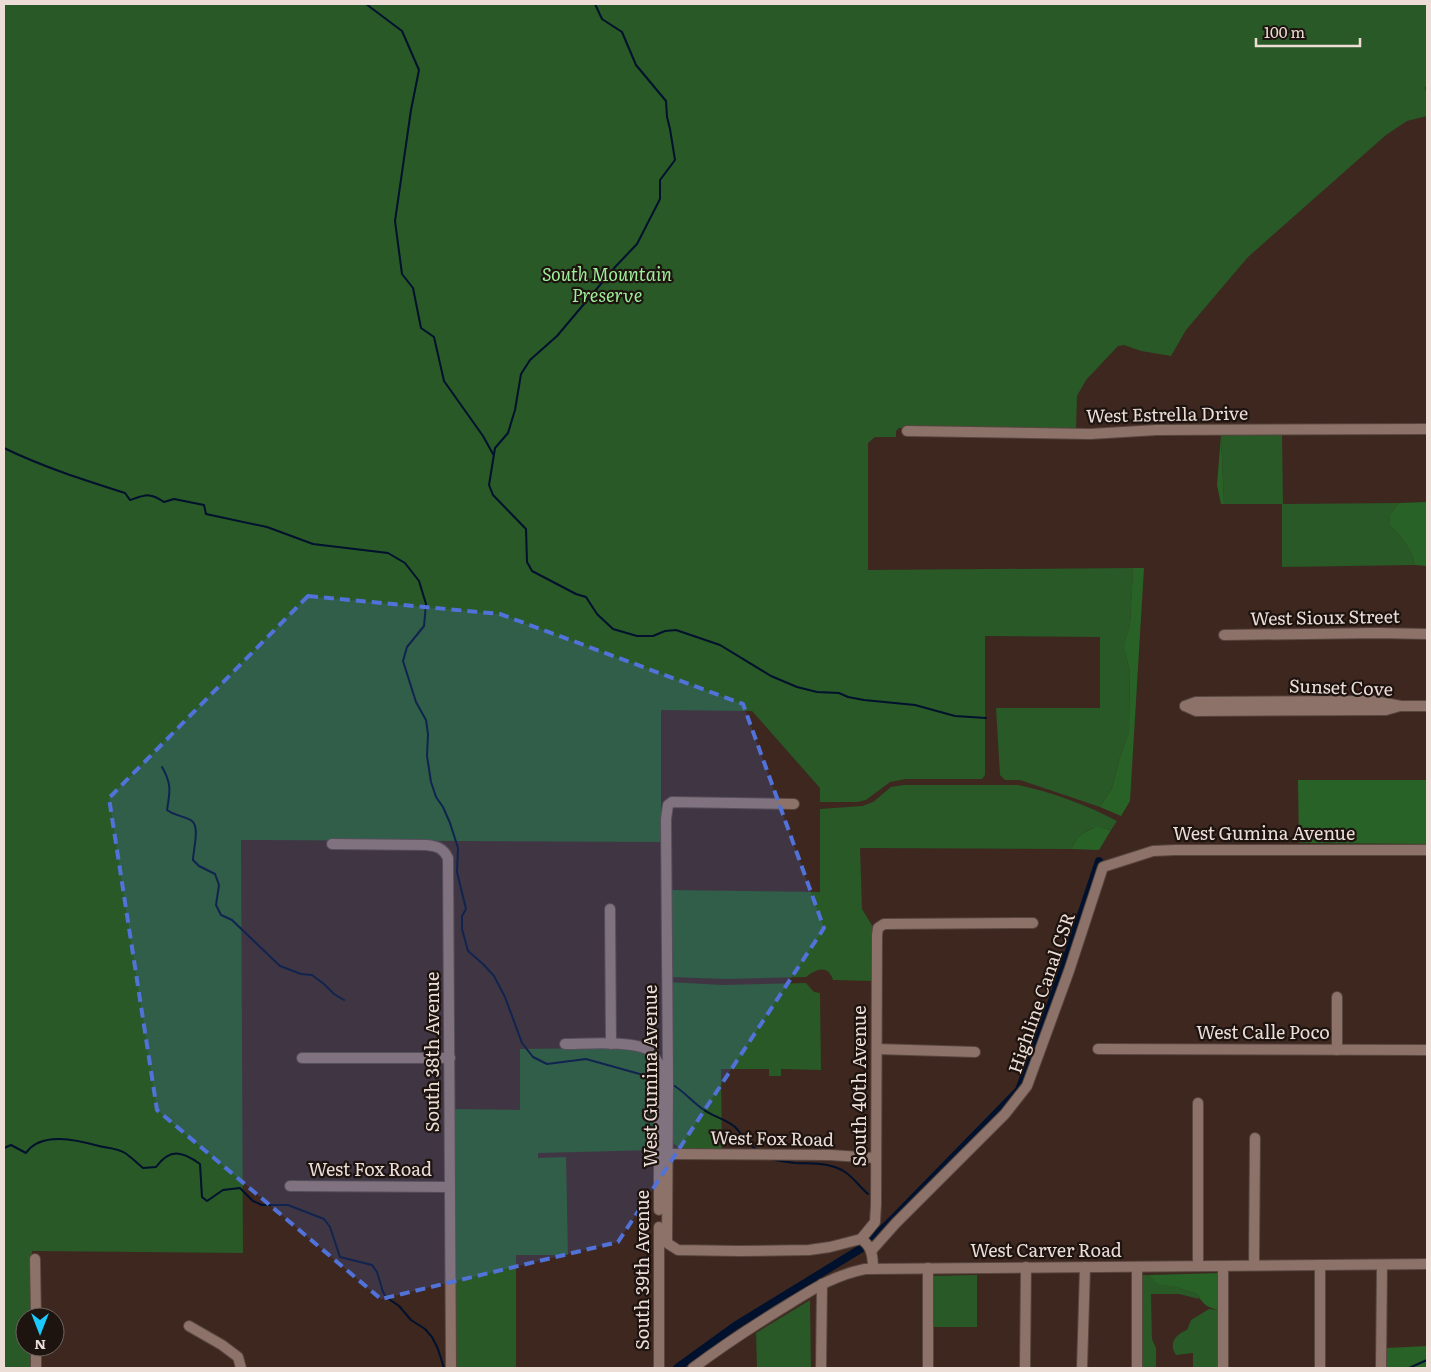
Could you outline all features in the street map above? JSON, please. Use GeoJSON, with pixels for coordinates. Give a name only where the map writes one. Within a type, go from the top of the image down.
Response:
{"type":"FeatureCollection","features":[{"type":"Feature","properties":{"kind":"street","name":"West Estrella Drive"},"geometry":{"type":"LineString","coordinates":[[907,431],[1090,434],[1157,430],[1427,429]]}},
{"type":"Feature","properties":{"kind":"street","name":"West Sioux Street"},"geometry":{"type":"LineString","coordinates":[[1224,635],[1427,634]]}},
{"type":"Feature","properties":{"kind":"street","name":"Sunset Cove"},"geometry":{"type":"LineString","coordinates":[[1374,701],[1401,706],[1386,710],[1196,711],[1185,706],[1196,702],[1374,701]]}},
{"type":"Feature","properties":{"kind":"street"},"geometry":{"type":"LineString","coordinates":[[1401,706],[1427,706]]}},
{"type":"Feature","properties":{"kind":"street","name":"West Gumina Avenue"},"geometry":{"type":"LineString","coordinates":[[794,804],[672,802],[668,805],[666,819],[667,1243],[678,1250],[719,1252],[809,1250],[866,1244]]}},
{"type":"Feature","properties":{"kind":"street","name":"South 38th Avenue"},"geometry":{"type":"LineString","coordinates":[[332,844],[438,846],[444,850],[448,858],[450,1368]]}},
{"type":"Feature","properties":{"kind":"street","name":"West Gumina Avenue"},"geometry":{"type":"LineString","coordinates":[[1103,867],[1153,851],[1427,850]]}},
{"type":"Feature","properties":{"kind":"street","name":"Highline Canal CSR"},"geometry":{"type":"LineString","coordinates":[[866,1244],[896,1223],[1005,1114],[1027,1086],[1069,971],[1103,867]]}},
{"type":"Feature","properties":{"kind":"street"},"geometry":{"type":"LineString","coordinates":[[610,909],[611,1044]]}},
{"type":"Feature","properties":{"kind":"street","name":"South 40th Avenue"},"geometry":{"type":"LineString","coordinates":[[866,1244],[875,1222],[876,935],[878,928],[884,924],[1033,924]]}},
{"type":"Feature","properties":{"kind":"street"},"geometry":{"type":"LineString","coordinates":[[1337,997],[1337,1050]]}},
{"type":"Feature","properties":{"kind":"street","name":"South 39th Avenue"},"geometry":{"type":"LineString","coordinates":[[565,1044],[639,1046],[650,1052],[659,1064],[659,1368]]}},
{"type":"Feature","properties":{"kind":"street"},"geometry":{"type":"LineString","coordinates":[[877,1049],[975,1052]]}},
{"type":"Feature","properties":{"kind":"street","name":"West Calle Poco"},"geometry":{"type":"LineString","coordinates":[[1098,1049],[1427,1050]]}},
{"type":"Feature","properties":{"kind":"street"},"geometry":{"type":"LineString","coordinates":[[302,1058],[450,1058]]}},
{"type":"Feature","properties":{"kind":"street"},"geometry":{"type":"LineString","coordinates":[[1198,1103],[1198,1266]]}},
{"type":"Feature","properties":{"kind":"street"},"geometry":{"type":"LineString","coordinates":[[1254,1266],[1255,1138]]}},
{"type":"Feature","properties":{"kind":"street","name":"West Fox Road"},"geometry":{"type":"LineString","coordinates":[[667,1154],[830,1155],[876,1158]]}},
{"type":"Feature","properties":{"kind":"street","name":"West Fox Road"},"geometry":{"type":"LineString","coordinates":[[290,1186],[450,1187]]}},
{"type":"Feature","properties":{"kind":"street"},"geometry":{"type":"LineString","coordinates":[[866,1244],[873,1257],[874,1269]]}},
{"type":"Feature","properties":{"kind":"street"},"geometry":{"type":"LineString","coordinates":[[36,1259],[36,1307]]}},
{"type":"Feature","properties":{"kind":"street","name":"West Carver Road"},"geometry":{"type":"LineString","coordinates":[[693,1368],[730,1341],[822,1284],[846,1273],[874,1269],[1427,1264]]}},
{"type":"Feature","properties":{"kind":"street"},"geometry":{"type":"LineString","coordinates":[[1320,1265],[1320,1368]]}},
{"type":"Feature","properties":{"kind":"street"},"geometry":{"type":"LineString","coordinates":[[1381,1368],[1382,1265]]}},
{"type":"Feature","properties":{"kind":"street"},"geometry":{"type":"LineString","coordinates":[[1082,1368],[1085,1266]]}},
{"type":"Feature","properties":{"kind":"street"},"geometry":{"type":"LineString","coordinates":[[1223,1266],[1223,1368]]}},
{"type":"Feature","properties":{"kind":"street"},"geometry":{"type":"LineString","coordinates":[[1025,1368],[1026,1267]]}},
{"type":"Feature","properties":{"kind":"street"},"geometry":{"type":"LineString","coordinates":[[1137,1267],[1137,1368]]}},
{"type":"Feature","properties":{"kind":"street"},"geometry":{"type":"LineString","coordinates":[[928,1268],[928,1368]]}},
{"type":"Feature","properties":{"kind":"street"},"geometry":{"type":"LineString","coordinates":[[821,1368],[822,1284]]}},
{"type":"Feature","properties":{"kind":"street"},"geometry":{"type":"LineString","coordinates":[[189,1326],[222,1345],[238,1357],[241,1368]]}},
{"type":"Feature","properties":{"kind":"highlighted area"},"geometry":{"type":"Polygon","coordinates":[[[308,596],[500,614],[743,704],[824,928],[618,1242],[381,1299],[157,1110],[109,798],[308,596]]]}},
{"type":"Feature","properties":{"kind":"green space","name":"South Mountain Preserve"},"geometry":{"type":"Polygon","coordinates":[[[4,4],[1427,4],[1427,85],[1425,87],[1427,116],[1407,121],[1386,135],[1248,257],[1186,330],[1171,356],[1141,351],[1124,345],[1118,346],[1086,380],[1077,396],[1076,430],[899,428],[896,431],[896,437],[875,437],[868,443],[868,570],[1133,568],[1130,624],[1125,642],[1125,652],[1130,671],[1129,732],[1112,788],[1100,807],[1020,780],[1005,780],[1000,775],[996,708],[1100,708],[1100,637],[985,636],[985,775],[982,779],[906,779],[890,782],[866,800],[857,802],[820,802],[820,788],[752,711],[661,710],[661,842],[241,840],[243,1253],[32,1251],[31,1307],[15,1307],[15,1357],[31,1357],[31,1368],[4,1368],[4,4]]]}},
{"type":"Feature","properties":{"kind":"green space"},"geometry":{"type":"Polygon","coordinates":[[[1282,434],[1283,504],[1399,503],[1390,514],[1389,524],[1408,548],[1415,565],[1282,567],[1282,504],[1224,504],[1221,435],[1282,434]]]}},
{"type":"Feature","properties":{"kind":"green space"},"geometry":{"type":"Polygon","coordinates":[[[1221,435],[1224,504],[1221,504],[1217,485],[1221,435]]]}},
{"type":"Feature","properties":{"kind":"green space"},"geometry":{"type":"Polygon","coordinates":[[[1427,502],[1427,566],[1415,565],[1408,548],[1389,524],[1390,514],[1399,503],[1427,502]]]}},
{"type":"Feature","properties":{"kind":"green space"},"geometry":{"type":"Polygon","coordinates":[[[1133,568],[1144,568],[1130,801],[1121,816],[1100,807],[1112,788],[1129,732],[1130,671],[1125,652],[1125,642],[1130,624],[1133,568]]]}},
{"type":"Feature","properties":{"kind":"green space"},"geometry":{"type":"Polygon","coordinates":[[[1298,780],[1427,780],[1427,844],[1299,843],[1298,780]]]}},
{"type":"Feature","properties":{"kind":"green space"},"geometry":{"type":"Polygon","coordinates":[[[904,785],[1018,785],[1044,791],[1069,800],[1117,821],[1111,830],[1097,828],[1087,830],[1079,837],[1071,849],[860,848],[862,909],[873,927],[873,981],[833,980],[831,975],[825,970],[818,970],[806,977],[727,979],[669,977],[668,890],[820,892],[820,809],[862,806],[873,802],[891,787],[904,785]]]}},
{"type":"Feature","properties":{"kind":"green space"},"geometry":{"type":"Polygon","coordinates":[[[1098,827],[1111,830],[1099,850],[1071,849],[1082,834],[1098,827]]]}},
{"type":"Feature","properties":{"kind":"green space"},"geometry":{"type":"Polygon","coordinates":[[[668,982],[722,985],[806,983],[814,992],[820,993],[821,1070],[781,1069],[781,1076],[769,1076],[769,1069],[721,1069],[722,1152],[683,1152],[671,1141],[668,982]]]}},
{"type":"Feature","properties":{"kind":"green space"},"geometry":{"type":"Polygon","coordinates":[[[610,1048],[641,1052],[655,1066],[656,1150],[538,1153],[538,1158],[566,1157],[568,1255],[516,1255],[516,1368],[456,1368],[452,1109],[520,1110],[520,1049],[610,1048]]]}},
{"type":"Feature","properties":{"kind":"green space"},"geometry":{"type":"Polygon","coordinates":[[[1220,1273],[1220,1310],[1206,1305],[1197,1294],[1176,1287],[1158,1284],[1149,1275],[1220,1273]]]}},
{"type":"Feature","properties":{"kind":"green space"},"geometry":{"type":"Polygon","coordinates":[[[977,1275],[977,1327],[929,1327],[931,1276],[977,1275]]]}},
{"type":"Feature","properties":{"kind":"green space"},"geometry":{"type":"Polygon","coordinates":[[[1139,1275],[1149,1275],[1158,1283],[1197,1294],[1199,1299],[1179,1294],[1151,1294],[1152,1339],[1156,1348],[1156,1368],[1139,1368],[1139,1275]]]}},
{"type":"Feature","properties":{"kind":"green space"},"geometry":{"type":"Polygon","coordinates":[[[810,1300],[811,1368],[757,1368],[756,1333],[810,1300]]]}},
{"type":"Feature","properties":{"kind":"green space"},"geometry":{"type":"Polygon","coordinates":[[[1209,1309],[1220,1310],[1220,1368],[1193,1368],[1193,1353],[1176,1355],[1173,1343],[1180,1334],[1187,1330],[1191,1320],[1209,1309]]]}},
{"type":"Feature","properties":{"kind":"green space"},"geometry":{"type":"Polygon","coordinates":[[[1427,1346],[1427,1368],[1385,1368],[1386,1348],[1427,1346]]]}},
{"type":"Feature","properties":{"kind":"waterway"},"geometry":{"type":"LineString","coordinates":[[366,4],[402,31],[419,70],[411,110],[395,221],[402,274],[413,288],[421,328],[434,337],[444,381],[483,436],[493,454]]}},
{"type":"Feature","properties":{"kind":"waterway"},"geometry":{"type":"LineString","coordinates":[[595,4],[602,19],[622,32],[636,65],[666,101],[675,160],[660,180],[660,199],[637,244],[557,336],[530,360],[521,374],[515,410],[508,433],[495,448],[489,485],[493,495],[526,529],[527,562],[532,571],[576,594],[586,597],[597,614],[613,629],[637,636],[653,636],[665,631],[676,630],[720,645],[771,676],[797,687],[817,692],[839,693],[864,700],[915,705],[955,716],[986,718]]}},
{"type":"Feature","properties":{"kind":"waterway"},"geometry":{"type":"LineString","coordinates":[[4,448],[49,467],[125,493],[130,500],[147,495],[164,502],[174,499],[204,505],[206,514],[267,527],[313,544],[388,553],[405,563],[419,581],[426,604],[424,626],[407,647],[403,661],[416,702],[426,720],[428,734],[427,756],[431,782],[436,797],[450,823],[458,848],[457,872],[466,909],[462,916],[462,929],[468,951],[494,976],[505,997],[522,1043],[533,1057],[547,1064],[586,1059],[654,1078]]}},
{"type":"Feature","properties":{"kind":"waterway"},"geometry":{"type":"LineString","coordinates":[[162,767],[169,788],[167,810],[189,819],[194,824],[196,834],[193,860],[199,866],[215,874],[219,885],[216,905],[221,915],[232,920],[280,966],[301,974],[312,975],[344,1000]]}},
{"type":"Feature","properties":{"kind":"waterway"},"geometry":{"type":"LineString","coordinates":[[677,1368],[735,1326],[862,1248],[888,1224],[1019,1090],[1056,990],[1099,861]]}},
{"type":"Feature","properties":{"kind":"waterway"},"geometry":{"type":"LineString","coordinates":[[673,1085],[704,1110],[731,1124],[757,1150]]}},
{"type":"Feature","properties":{"kind":"waterway"},"geometry":{"type":"LineString","coordinates":[[4,1148],[11,1145],[26,1153],[33,1146],[41,1142],[60,1139],[80,1141],[122,1151],[143,1168],[156,1167],[171,1154],[182,1154],[200,1164],[202,1197],[207,1201],[223,1190],[240,1188],[253,1201],[262,1205],[288,1205],[324,1219],[330,1227],[340,1257],[372,1265],[377,1272],[386,1297],[399,1306],[411,1320],[425,1329],[432,1337],[444,1368]]}},
{"type":"Feature","properties":{"kind":"waterway"},"geometry":{"type":"LineString","coordinates":[[771,1159],[795,1163],[821,1164],[839,1169],[848,1174],[868,1194]]}},
{"type":"Feature","properties":{"kind":"waterway"},"geometry":{"type":"LineString","coordinates":[[1409,1368],[1427,1360]]}}]}
